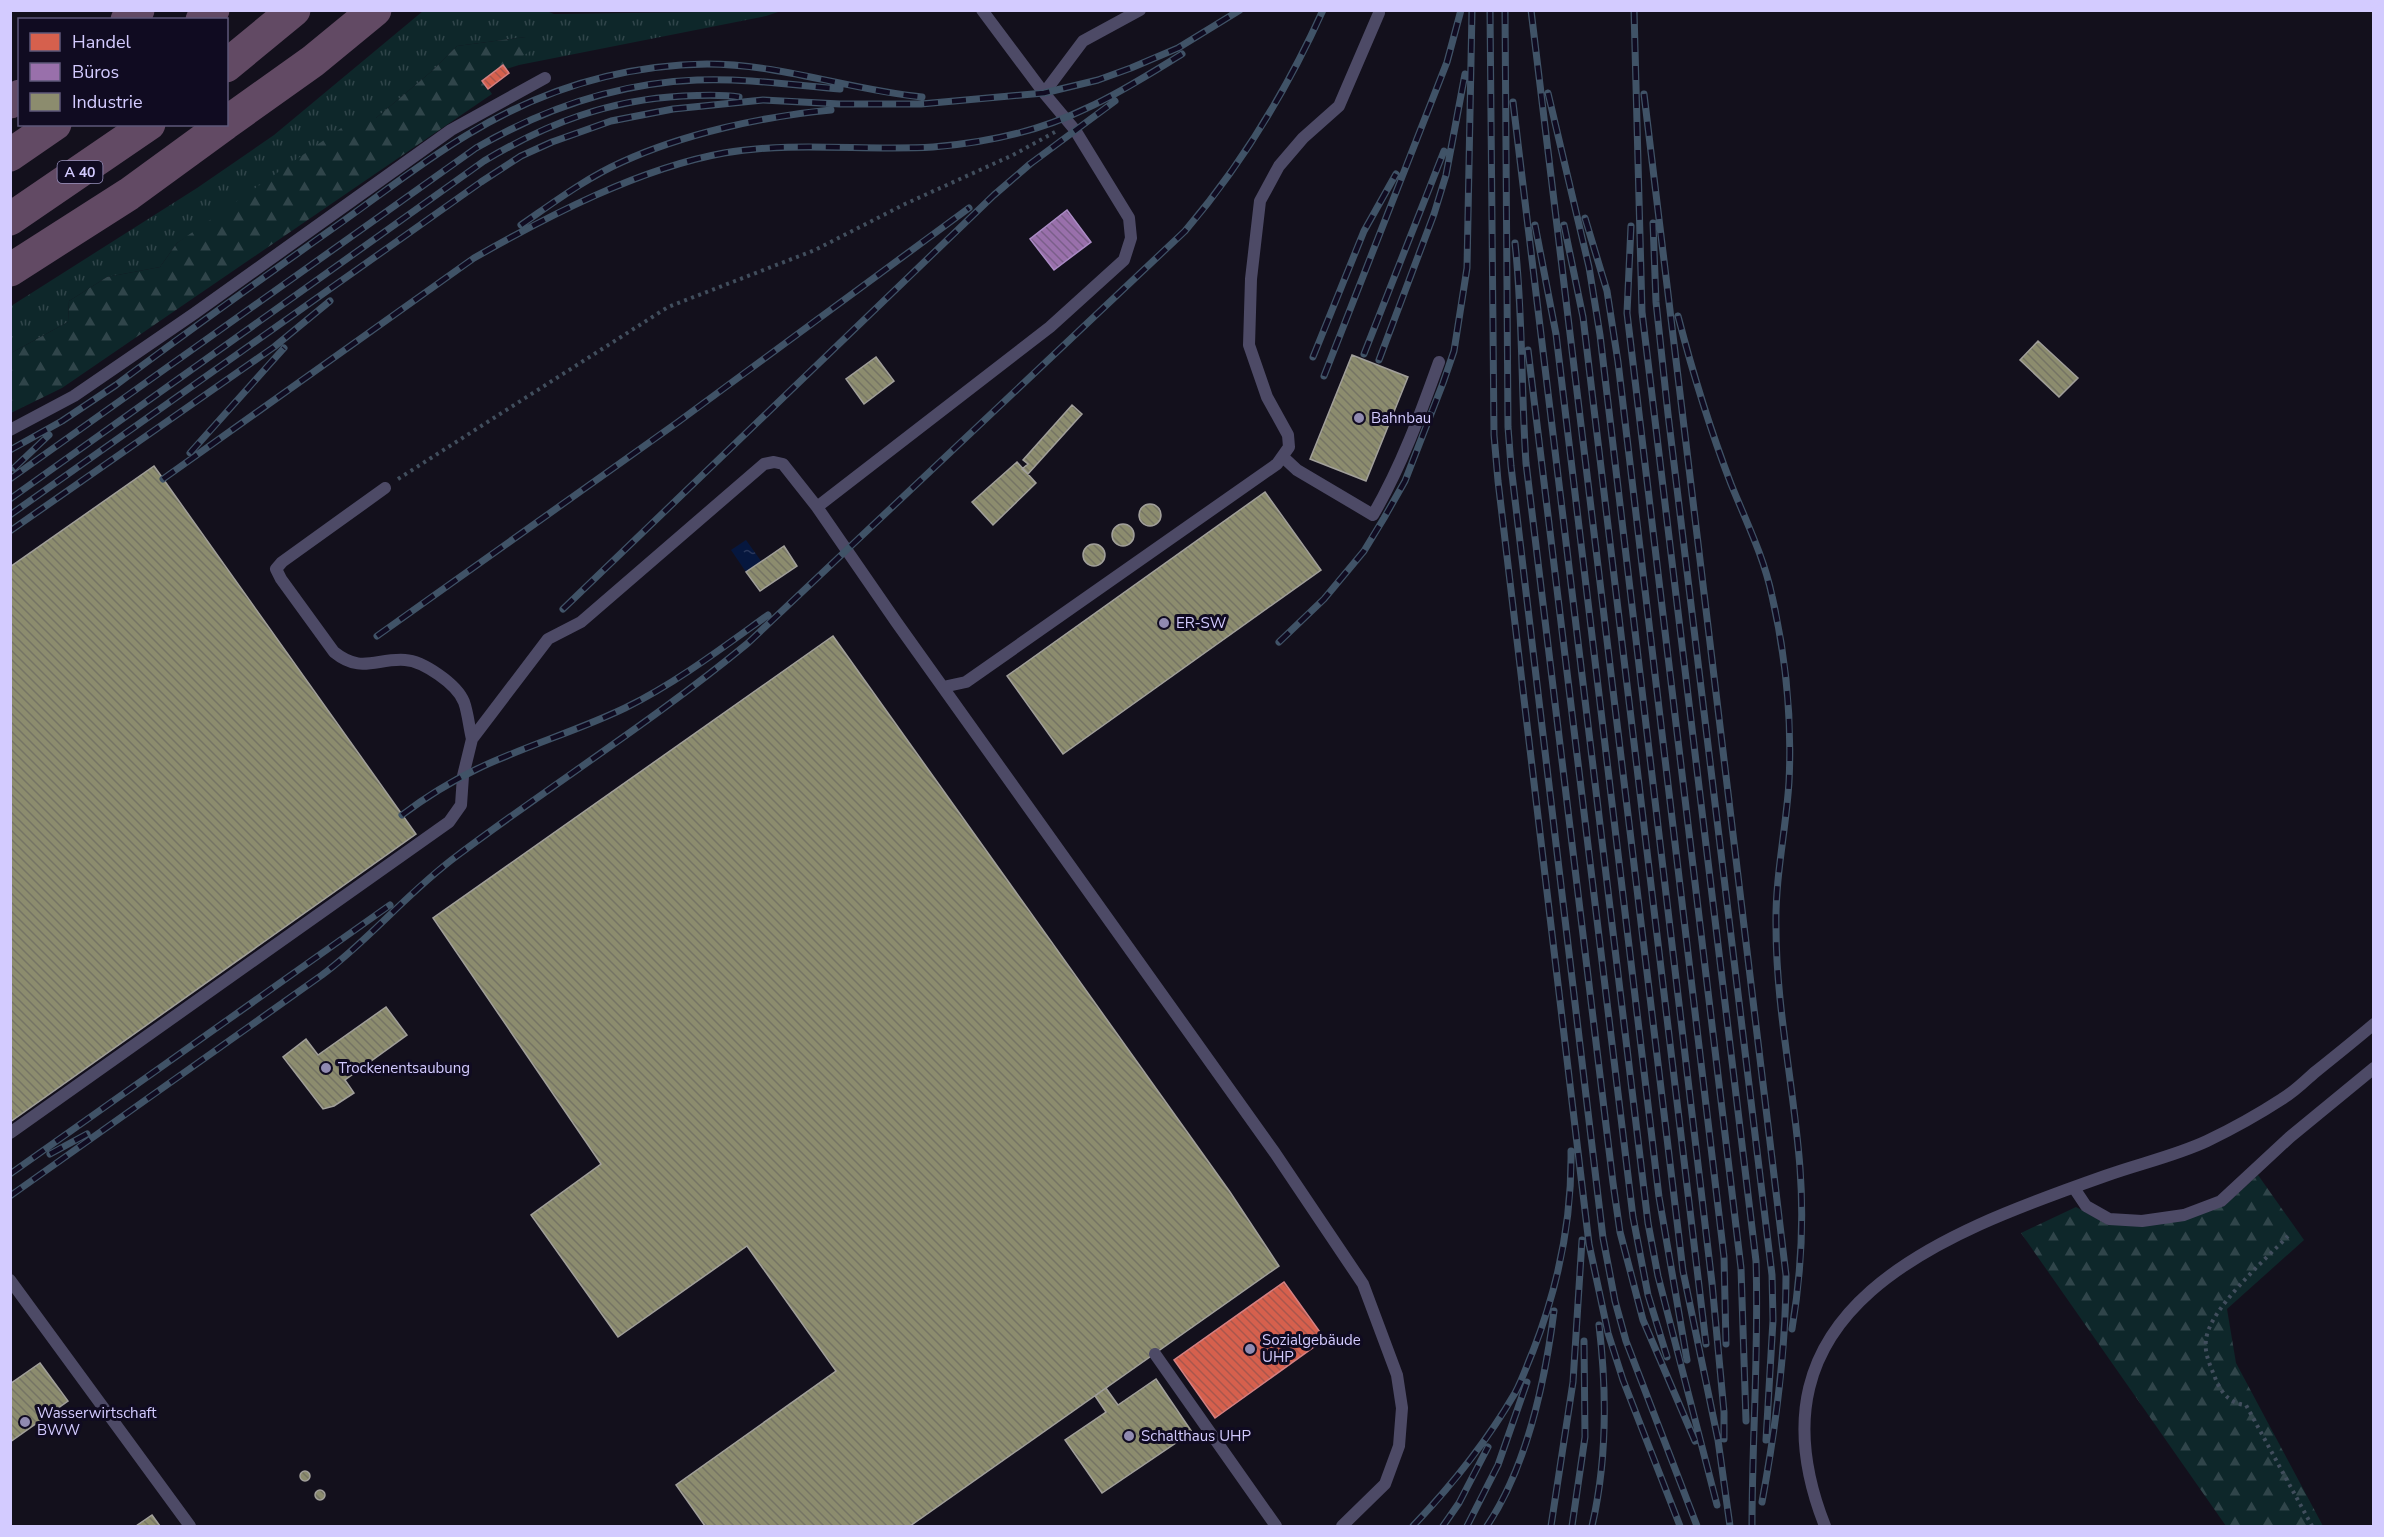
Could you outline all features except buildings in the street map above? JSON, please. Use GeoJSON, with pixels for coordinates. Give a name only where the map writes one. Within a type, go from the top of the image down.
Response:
{"type":"FeatureCollection","features":[{"type":"Feature","properties":{"kind":"highway"},"geometry":{"type":"LineString","coordinates":[[228,64],[294,10]]}},
{"type":"Feature","properties":{"kind":"highway"},"geometry":{"type":"LineString","coordinates":[[228,123],[313,61],[375,10]]}},
{"type":"Feature","properties":{"kind":"highway"},"geometry":{"type":"LineString","coordinates":[[10,155],[52,126]]}},
{"type":"Feature","properties":{"kind":"highway","name":"A 40"},"geometry":{"type":"LineString","coordinates":[[10,219],[146,126]]}},
{"type":"Feature","properties":{"kind":"highway"},"geometry":{"type":"LineString","coordinates":[[10,270],[129,194],[223,126]]}},
{"type":"Feature","properties":{"kind":"lane"},"geometry":{"type":"LineString","coordinates":[[817,507],[1050,327],[1124,260],[1131,238],[1129,218],[1070,124],[982,10]]}},
{"type":"Feature","properties":{"kind":"lane"},"geometry":{"type":"LineString","coordinates":[[1044,93],[1083,41],[1140,10]]}},
{"type":"Feature","properties":{"kind":"lane"},"geometry":{"type":"LineString","coordinates":[[943,687],[966,682],[1283,458],[1288,447],[1288,435],[1267,397],[1249,345],[1251,279],[1260,201],[1280,166],[1303,138],[1339,106],[1379,13]]}},
{"type":"Feature","properties":{"kind":"lane"},"geometry":{"type":"LineString","coordinates":[[10,430],[74,396],[205,306],[451,130],[545,78]]}},
{"type":"Feature","properties":{"kind":"lane"},"geometry":{"type":"LineString","coordinates":[[1283,458],[1297,470],[1373,514],[1392,482],[1421,412],[1438,362]]}},
{"type":"Feature","properties":{"kind":"lane"},"geometry":{"type":"LineString","coordinates":[[472,738],[548,639],[581,622],[764,464],[774,462],[783,464],[817,507],[1275,1152],[1363,1284],[1397,1375],[1402,1408],[1399,1446],[1385,1484],[1342,1527]]}},
{"type":"Feature","properties":{"kind":"lane"},"geometry":{"type":"LineString","coordinates":[[10,1133],[449,822],[460,805],[472,738],[463,700],[429,667],[405,660],[373,665],[344,660],[334,652],[276,569],[282,562],[385,488]]}},
{"type":"Feature","properties":{"kind":"lane"},"geometry":{"type":"LineString","coordinates":[[1822,1525],[1810,1477],[1805,1432],[1808,1400],[1815,1368],[1830,1339],[1849,1311],[1886,1277],[1938,1245],[1983,1223],[2206,1141],[2284,1098],[2373,1024]]}},
{"type":"Feature","properties":{"kind":"lane"},"geometry":{"type":"LineString","coordinates":[[2074,1188],[2086,1206],[2109,1219],[2142,1221],[2184,1215],[2221,1201],[2290,1137],[2373,1068]]}},
{"type":"Feature","properties":{"kind":"lane"},"geometry":{"type":"LineString","coordinates":[[10,1280],[190,1527]]}},
{"type":"Feature","properties":{"kind":"lane"},"geometry":{"type":"LineString","coordinates":[[1155,1354],[1276,1527]]}},
{"type":"Feature","properties":{"kind":"path"},"geometry":{"type":"LineString","coordinates":[[385,488],[668,307],[815,250],[905,204],[1013,155],[1070,124]]}},
{"type":"Feature","properties":{"kind":"path"},"geometry":{"type":"LineString","coordinates":[[2288,1236],[2223,1304],[2209,1327],[2206,1354],[2218,1384],[2229,1400],[2246,1405],[2312,1527]]}},
{"type":"Feature","properties":{"kind":"green space"},"geometry":{"type":"Polygon","coordinates":[[[544,10],[554,14],[781,11],[766,16],[519,65],[517,60],[526,37],[457,46],[432,71],[376,118],[177,243],[160,267],[107,277],[69,301],[68,322],[11,353],[11,306],[197,188],[274,135],[423,11],[544,10]]]}},
{"type":"Feature","properties":{"kind":"green space"},"geometry":{"type":"Polygon","coordinates":[[[526,37],[535,48],[518,59],[519,65],[506,69],[503,65],[483,81],[492,94],[62,388],[11,413],[11,353],[68,322],[69,301],[107,277],[160,267],[177,243],[357,117],[376,118],[432,71],[457,46],[526,37]]]}},
{"type":"Feature","properties":{"kind":"green space"},"geometry":{"type":"Polygon","coordinates":[[[2258,1175],[2304,1240],[2227,1309],[2236,1363],[2323,1526],[2226,1526],[2021,1233],[2076,1207],[2108,1225],[2143,1225],[2224,1206],[2258,1175]]]}},
{"type":"Feature","properties":{"kind":"water"},"geometry":{"type":"Polygon","coordinates":[[[746,540],[761,561],[746,572],[731,550],[746,540]]]}},
{"type":"Feature","properties":{"kind":"railway"},"geometry":{"type":"LineString","coordinates":[[10,515],[481,182],[521,156],[552,142],[611,121],[673,109],[763,100],[840,104],[921,104],[1044,93],[1098,80],[1131,68],[1178,48],[1240,10]]}},
{"type":"Feature","properties":{"kind":"railway"},"geometry":{"type":"LineString","coordinates":[[10,1196],[322,975],[357,946],[440,869],[677,698],[748,643],[1185,231],[1226,179],[1262,125],[1294,69],[1323,10]]}},
{"type":"Feature","properties":{"kind":"railway"},"geometry":{"type":"LineString","coordinates":[[1324,376],[1447,62],[1461,10]]}},
{"type":"Feature","properties":{"kind":"railway"},"geometry":{"type":"LineString","coordinates":[[1279,642],[1324,599],[1364,551],[1384,518],[1405,481],[1454,351],[1467,268],[1472,10]]}},
{"type":"Feature","properties":{"kind":"railway"},"geometry":{"type":"LineString","coordinates":[[1490,10],[1494,435],[1589,1244],[1608,1333],[1623,1380],[1680,1526]]}},
{"type":"Feature","properties":{"kind":"railway"},"geometry":{"type":"LineString","coordinates":[[1505,10],[1508,427],[1511,466],[1603,1238],[1615,1301],[1626,1341],[1697,1526]]}},
{"type":"Feature","properties":{"kind":"railway"},"geometry":{"type":"LineString","coordinates":[[1531,10],[1683,1271],[1718,1440],[1730,1526]]}},
{"type":"Feature","properties":{"kind":"railway"},"geometry":{"type":"LineString","coordinates":[[1634,10],[1642,312],[1756,1261],[1757,1327],[1752,1526]]}},
{"type":"Feature","properties":{"kind":"railway"},"geometry":{"type":"LineString","coordinates":[[163,479],[474,258],[595,195],[692,160],[750,149],[933,147],[1012,135],[1087,108],[1182,54]]}},
{"type":"Feature","properties":{"kind":"railway"},"geometry":{"type":"LineString","coordinates":[[10,450],[62,421],[116,385],[244,291],[448,147],[495,119],[553,93],[582,83],[644,69],[707,64],[762,68],[895,94],[922,97]]}},
{"type":"Feature","properties":{"kind":"railway"},"geometry":{"type":"LineString","coordinates":[[1379,360],[1434,214],[1446,175],[1465,74]]}},
{"type":"Feature","properties":{"kind":"railway"},"geometry":{"type":"LineString","coordinates":[[10,479],[476,148],[528,121],[610,92],[667,82],[733,80],[840,89]]}},
{"type":"Feature","properties":{"kind":"railway"},"geometry":{"type":"LineString","coordinates":[[1548,93],[1589,267],[1600,335],[1712,1283],[1724,1412],[1724,1439]]}},
{"type":"Feature","properties":{"kind":"railway"},"geometry":{"type":"LineString","coordinates":[[1644,94],[1786,1275],[1779,1389],[1762,1502]]}},
{"type":"Feature","properties":{"kind":"railway"},"geometry":{"type":"LineString","coordinates":[[10,499],[484,161],[508,147],[555,125],[604,108],[656,98],[718,95],[739,97]]}},
{"type":"Feature","properties":{"kind":"railway"},"geometry":{"type":"LineString","coordinates":[[563,609],[994,195],[1030,164],[1115,101]]}},
{"type":"Feature","properties":{"kind":"railway"},"geometry":{"type":"LineString","coordinates":[[1513,102],[1648,1223],[1658,1276],[1717,1505]]}},
{"type":"Feature","properties":{"kind":"railway"},"geometry":{"type":"LineString","coordinates":[[521,225],[570,191],[622,162],[646,152],[724,128],[831,110]]}},
{"type":"Feature","properties":{"kind":"railway"},"geometry":{"type":"LineString","coordinates":[[1364,354],[1444,151]]}},
{"type":"Feature","properties":{"kind":"railway"},"geometry":{"type":"LineString","coordinates":[[1313,357],[1364,231],[1396,174]]}},
{"type":"Feature","properties":{"kind":"railway"},"geometry":{"type":"LineString","coordinates":[[377,636],[678,422],[969,208]]}},
{"type":"Feature","properties":{"kind":"railway"},"geometry":{"type":"LineString","coordinates":[[1585,218],[1607,291],[1618,362],[1724,1257],[1726,1344]]}},
{"type":"Feature","properties":{"kind":"railway"},"geometry":{"type":"LineString","coordinates":[[1653,223],[1656,302],[1668,414],[1772,1275],[1773,1320],[1766,1440]]}},
{"type":"Feature","properties":{"kind":"railway"},"geometry":{"type":"LineString","coordinates":[[1535,225],[1556,334],[1659,1197],[1687,1360]]}},
{"type":"Feature","properties":{"kind":"railway"},"geometry":{"type":"LineString","coordinates":[[1564,225],[1583,317],[1706,1344]]}},
{"type":"Feature","properties":{"kind":"railway"},"geometry":{"type":"LineString","coordinates":[[1631,226],[1627,313],[1741,1268],[1746,1421]]}},
{"type":"Feature","properties":{"kind":"railway"},"geometry":{"type":"LineString","coordinates":[[1515,243],[1526,463],[1620,1232],[1643,1320],[1695,1441]]}},
{"type":"Feature","properties":{"kind":"railway"},"geometry":{"type":"LineString","coordinates":[[10,531],[274,347],[330,301]]}},
{"type":"Feature","properties":{"kind":"railway"},"geometry":{"type":"LineString","coordinates":[[1678,316],[1716,443],[1769,582],[1784,665],[1790,735],[1789,782],[1777,890],[1777,957],[1797,1138],[1802,1208],[1798,1289],[1792,1329]]}},
{"type":"Feature","properties":{"kind":"railway"},"geometry":{"type":"LineString","coordinates":[[190,453],[284,348]]}},
{"type":"Feature","properties":{"kind":"railway"},"geometry":{"type":"LineString","coordinates":[[1528,350],[1633,1217],[1648,1295],[1667,1357]]}},
{"type":"Feature","properties":{"kind":"railway"},"geometry":{"type":"LineString","coordinates":[[14,468],[49,435]]}},
{"type":"Feature","properties":{"kind":"railway"},"geometry":{"type":"LineString","coordinates":[[402,815],[438,790],[477,769],[607,716],[644,698],[768,615]]}},
{"type":"Feature","properties":{"kind":"railway"},"geometry":{"type":"LineString","coordinates":[[10,1174],[390,905]]}},
{"type":"Feature","properties":{"kind":"railway"},"geometry":{"type":"LineString","coordinates":[[50,1154],[87,1134]]}},
{"type":"Feature","properties":{"kind":"railway"},"geometry":{"type":"LineString","coordinates":[[1413,1526],[1455,1479],[1480,1446],[1504,1411],[1522,1378],[1550,1302],[1562,1252],[1569,1202],[1571,1151]]}},
{"type":"Feature","properties":{"kind":"railway"},"geometry":{"type":"LineString","coordinates":[[1551,1526],[1573,1382],[1582,1240]]}},
{"type":"Feature","properties":{"kind":"railway"},"geometry":{"type":"LineString","coordinates":[[1487,1526],[1513,1477],[1532,1423],[1554,1311]]}},
{"type":"Feature","properties":{"kind":"railway"},"geometry":{"type":"LineString","coordinates":[[1592,1526],[1601,1477],[1604,1426],[1599,1325]]}},
{"type":"Feature","properties":{"kind":"railway"},"geometry":{"type":"LineString","coordinates":[[1572,1526],[1585,1437],[1584,1341]]}},
{"type":"Feature","properties":{"kind":"railway"},"geometry":{"type":"LineString","coordinates":[[1467,1526],[1498,1465],[1527,1382]]}},
{"type":"Feature","properties":{"kind":"railway"},"geometry":{"type":"LineString","coordinates":[[1443,1526],[1459,1503],[1488,1447]]}},
{"type":"Feature","properties":{"kind":"place","name":"Bahnbau"},"geometry":{"type":"Point","coordinates":[1359,418]}},
{"type":"Feature","properties":{"kind":"place","name":"ER-SW"},"geometry":{"type":"Point","coordinates":[1164,623]}},
{"type":"Feature","properties":{"kind":"place","name":"Trockenentsaubung"},"geometry":{"type":"Point","coordinates":[326,1068]}},
{"type":"Feature","properties":{"kind":"place","name":"Sozialgebäude UHP"},"geometry":{"type":"Point","coordinates":[1250,1349]}},
{"type":"Feature","properties":{"kind":"place","name":"Wasserwirtschaft BWW"},"geometry":{"type":"Point","coordinates":[25,1422]}},
{"type":"Feature","properties":{"kind":"place","name":"Schalthaus UHP"},"geometry":{"type":"Point","coordinates":[1129,1436]}}]}
